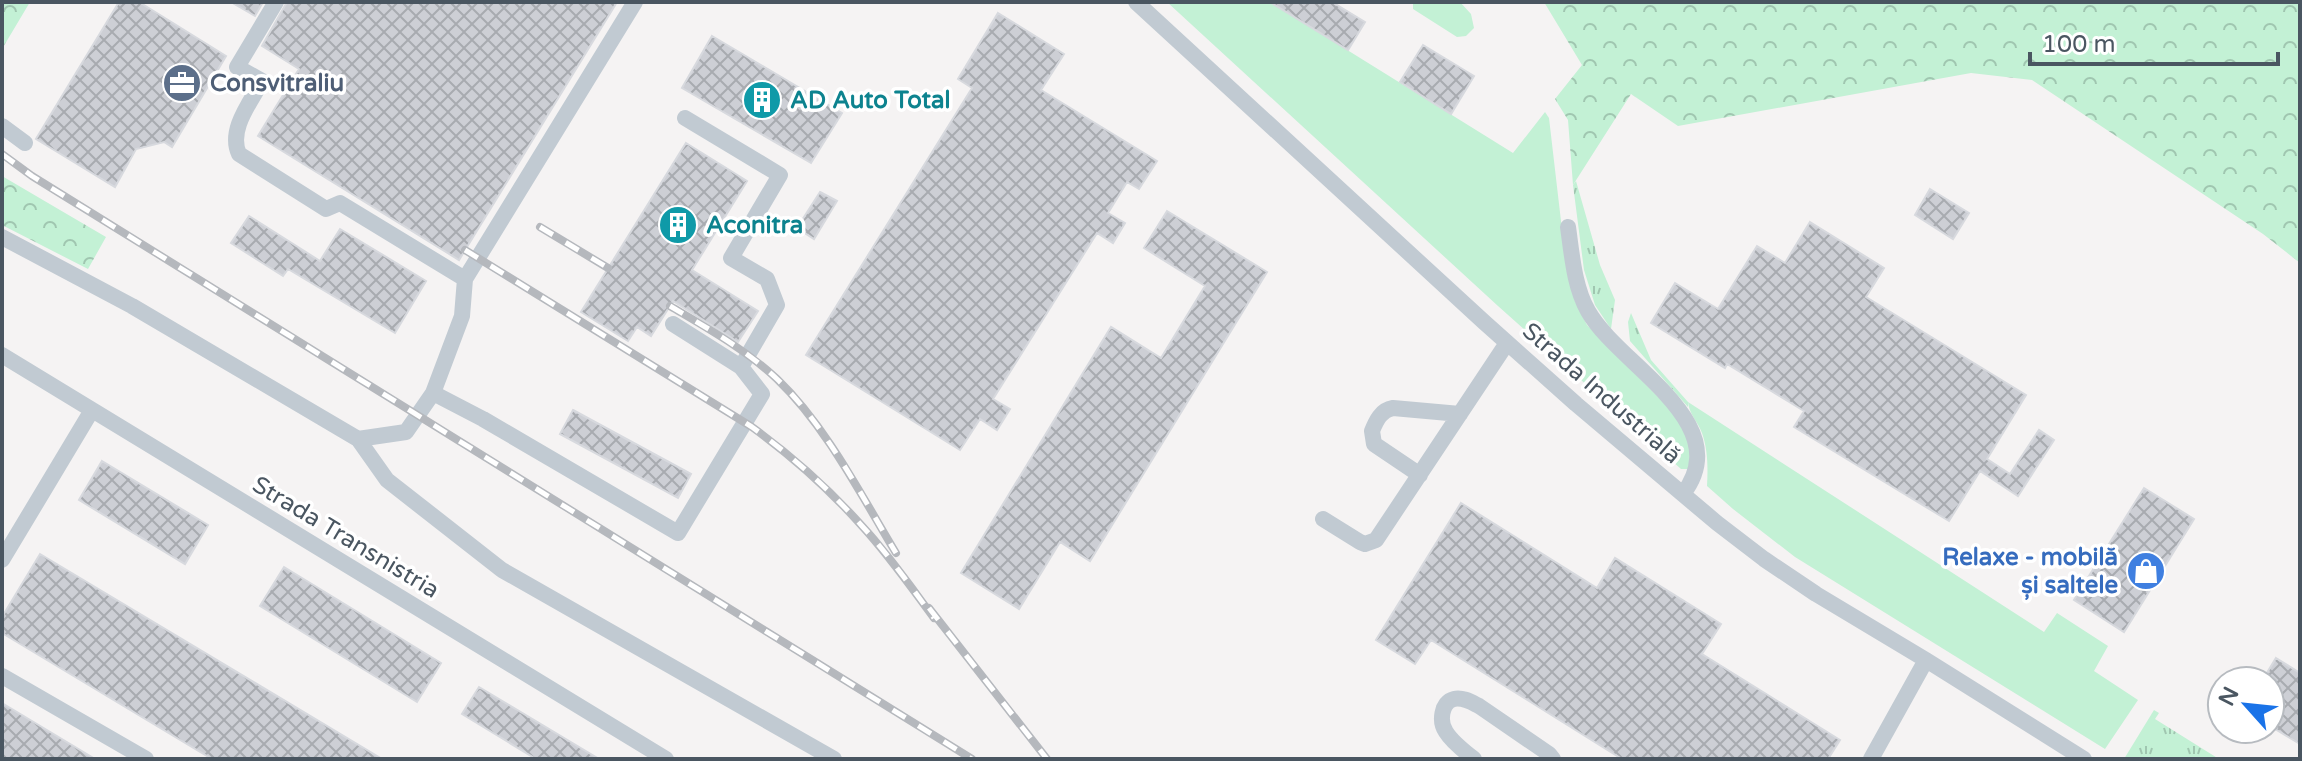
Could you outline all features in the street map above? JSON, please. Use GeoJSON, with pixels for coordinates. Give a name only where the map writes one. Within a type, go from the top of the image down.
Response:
{"type":"FeatureCollection","features":[{"type":"Feature","properties":{"kind":"street"},"geometry":{"type":"LineString","coordinates":[[276,2],[237,67],[262,81],[235,132],[235,146],[239,154],[326,209],[340,203],[465,279]]}},
{"type":"Feature","properties":{"kind":"street"},"geometry":{"type":"LineString","coordinates":[[358,439],[406,432],[433,393],[462,316],[465,279],[635,2]]}},
{"type":"Feature","properties":{"kind":"street","name":"Strada Industrială"},"geometry":{"type":"LineString","coordinates":[[1136,2],[1507,343],[1764,559],[2084,759]]}},
{"type":"Feature","properties":{"kind":"street"},"geometry":{"type":"LineString","coordinates":[[685,118],[780,175],[731,258],[767,279],[777,305],[741,367]]}},
{"type":"Feature","properties":{"kind":"street"},"geometry":{"type":"LineString","coordinates":[[2,126],[25,143]]}},
{"type":"Feature","properties":{"kind":"street"},"geometry":{"type":"LineString","coordinates":[[1568,227],[1573,265],[1587,309],[1607,337],[1672,403],[1697,442],[1694,478],[1683,494]]}},
{"type":"Feature","properties":{"kind":"street"},"geometry":{"type":"LineString","coordinates":[[2,237],[132,306],[358,439],[387,480],[502,570],[834,759]]}},
{"type":"Feature","properties":{"kind":"street"},"geometry":{"type":"LineString","coordinates":[[433,393],[678,533],[762,394],[741,367],[673,324]]}},
{"type":"Feature","properties":{"kind":"street"},"geometry":{"type":"LineString","coordinates":[[1323,519],[1360,542],[1376,540],[1507,343]]}},
{"type":"Feature","properties":{"kind":"street","name":"Strada Transnistria"},"geometry":{"type":"LineString","coordinates":[[2,355],[666,759]]}},
{"type":"Feature","properties":{"kind":"street"},"geometry":{"type":"LineString","coordinates":[[1420,475],[1374,444],[1372,431],[1381,415],[1393,408],[1460,414]]}},
{"type":"Feature","properties":{"kind":"street"},"geometry":{"type":"LineString","coordinates":[[2,560],[92,410]]}},
{"type":"Feature","properties":{"kind":"street"},"geometry":{"type":"LineString","coordinates":[[1871,759],[1926,660]]}},
{"type":"Feature","properties":{"kind":"street"},"geometry":{"type":"LineString","coordinates":[[2,676],[146,759]]}},
{"type":"Feature","properties":{"kind":"street"},"geometry":{"type":"LineString","coordinates":[[1474,759],[1446,733],[1441,723],[1443,710],[1449,701],[1456,698],[1479,706],[1553,759]]}},
{"type":"Feature","properties":{"kind":"green space"},"geometry":{"type":"Polygon","coordinates":[[[2,2],[30,2],[2,49],[2,2]]]}},
{"type":"Feature","properties":{"kind":"green space"},"geometry":{"type":"Polygon","coordinates":[[[1167,2],[1270,2],[1513,153],[1545,112],[1549,118],[1566,264],[1575,301],[1587,325],[1674,413],[1690,439],[1691,469],[1681,469],[1498,306],[1167,2]]]}},
{"type":"Feature","properties":{"kind":"green space"},"geometry":{"type":"Polygon","coordinates":[[[1413,2],[1460,2],[1471,14],[1474,28],[1466,36],[1457,37],[1413,9],[1413,2]]]}},
{"type":"Feature","properties":{"kind":"green space"},"geometry":{"type":"Polygon","coordinates":[[[1544,2],[2300,2],[2300,263],[2263,234],[2032,80],[1971,73],[1678,126],[1631,94],[1573,185],[1568,120],[1555,99],[1582,65],[1544,2]]]}},
{"type":"Feature","properties":{"kind":"green space"},"geometry":{"type":"Polygon","coordinates":[[[2,176],[106,237],[88,269],[2,225],[2,176]]]}},
{"type":"Feature","properties":{"kind":"green space"},"geometry":{"type":"Polygon","coordinates":[[[1576,181],[1600,265],[1615,300],[1611,329],[1595,305],[1584,270],[1573,185],[1576,181]]]}},
{"type":"Feature","properties":{"kind":"green space"},"geometry":{"type":"Polygon","coordinates":[[[1631,313],[1651,360],[1688,402],[1688,407],[1630,341],[1628,322],[1631,313]]]}},
{"type":"Feature","properties":{"kind":"green space"},"geometry":{"type":"Polygon","coordinates":[[[1688,402],[2044,632],[2057,613],[2108,646],[2094,671],[2138,700],[2105,749],[1795,557],[1733,509],[1707,486],[1705,446],[1688,402]]]}},
{"type":"Feature","properties":{"kind":"green space"},"geometry":{"type":"Polygon","coordinates":[[[2154,710],[2159,713],[2155,719],[2219,759],[2124,759],[2154,710]]]}},
{"type":"Feature","properties":{"kind":"building"},"geometry":{"type":"Polygon","coordinates":[[[119,2],[139,2],[226,56],[172,147],[164,142],[136,149],[115,187],[36,139],[119,2]]]}},
{"type":"Feature","properties":{"kind":"building"},"geometry":{"type":"Polygon","coordinates":[[[231,2],[263,2],[255,16],[231,2]]]}},
{"type":"Feature","properties":{"kind":"building"},"geometry":{"type":"Polygon","coordinates":[[[287,2],[617,2],[459,260],[258,136],[299,69],[262,46],[287,2]]]}},
{"type":"Feature","properties":{"kind":"building"},"geometry":{"type":"Polygon","coordinates":[[[1270,2],[1332,2],[1365,22],[1348,50],[1270,2]]]}},
{"type":"Feature","properties":{"kind":"building"},"geometry":{"type":"Polygon","coordinates":[[[998,13],[1064,54],[1041,90],[1157,161],[1139,189],[1127,182],[1108,213],[1125,223],[1113,243],[1097,233],[993,399],[1010,409],[997,430],[980,419],[960,450],[806,355],[972,88],[958,79],[998,13]]]}},
{"type":"Feature","properties":{"kind":"building","name":"AD Auto Total"},"geometry":{"type":"Polygon","coordinates":[[[712,36],[842,113],[811,163],[682,88],[712,36]]]}},
{"type":"Feature","properties":{"kind":"building"},"geometry":{"type":"Polygon","coordinates":[[[1423,45],[1474,76],[1451,114],[1400,82],[1423,45]]]}},
{"type":"Feature","properties":{"kind":"building","name":"Aconitra"},"geometry":{"type":"Polygon","coordinates":[[[686,143],[747,181],[692,270],[758,311],[738,342],[673,301],[651,336],[637,327],[628,341],[581,312],[686,143]]]}},
{"type":"Feature","properties":{"kind":"building"},"geometry":{"type":"Polygon","coordinates":[[[1930,189],[1969,213],[1953,239],[1915,215],[1930,189]]]}},
{"type":"Feature","properties":{"kind":"building"},"geometry":{"type":"Polygon","coordinates":[[[820,192],[837,201],[814,239],[797,228],[820,192]]]}},
{"type":"Feature","properties":{"kind":"building"},"geometry":{"type":"Polygon","coordinates":[[[1167,211],[1267,272],[1090,561],[1060,542],[1019,609],[961,573],[1111,327],[1161,358],[1205,286],[1144,248],[1167,211]]]}},
{"type":"Feature","properties":{"kind":"building"},"geometry":{"type":"Polygon","coordinates":[[[249,216],[320,261],[340,229],[426,281],[395,333],[288,269],[283,276],[231,243],[249,216]]]}},
{"type":"Feature","properties":{"kind":"building"},"geometry":{"type":"Polygon","coordinates":[[[1810,222],[1884,268],[1866,297],[2026,395],[1987,459],[2010,474],[2039,430],[2054,440],[2018,496],[1980,471],[1949,521],[1794,427],[1804,411],[1651,323],[1675,283],[1718,309],[1757,246],[1785,263],[1810,222]]]}},
{"type":"Feature","properties":{"kind":"building"},"geometry":{"type":"Polygon","coordinates":[[[573,410],[691,474],[678,498],[560,434],[573,410]]]}},
{"type":"Feature","properties":{"kind":"building"},"geometry":{"type":"Polygon","coordinates":[[[102,461],[208,525],[185,564],[79,500],[102,461]]]}},
{"type":"Feature","properties":{"kind":"building"},"geometry":{"type":"Polygon","coordinates":[[[2144,488],[2194,519],[2124,632],[2074,600],[2144,488]]]}},
{"type":"Feature","properties":{"kind":"building"},"geometry":{"type":"Polygon","coordinates":[[[1461,503],[1597,588],[1615,558],[1721,624],[1702,654],[1840,740],[1828,759],[1622,759],[1431,640],[1415,664],[1376,640],[1461,503]]]}},
{"type":"Feature","properties":{"kind":"building"},"geometry":{"type":"Polygon","coordinates":[[[40,554],[382,759],[212,759],[2,633],[2,617],[40,554]]]}},
{"type":"Feature","properties":{"kind":"building"},"geometry":{"type":"Polygon","coordinates":[[[284,567],[441,663],[417,702],[260,606],[284,567]]]}},
{"type":"Feature","properties":{"kind":"building"},"geometry":{"type":"Polygon","coordinates":[[[2276,658],[2300,673],[2300,744],[2286,736],[2286,665],[2272,665],[2276,658]]]}},
{"type":"Feature","properties":{"kind":"building"},"geometry":{"type":"Polygon","coordinates":[[[479,687],[599,759],[536,759],[462,714],[479,687]]]}},
{"type":"Feature","properties":{"kind":"building"},"geometry":{"type":"Polygon","coordinates":[[[2,703],[95,759],[2,759],[2,703]]]}},
{"type":"Feature","properties":{"kind":"railway"},"geometry":{"type":"LineString","coordinates":[[2,154],[32,176],[972,759]]}},
{"type":"Feature","properties":{"kind":"railway"},"geometry":{"type":"LineString","coordinates":[[540,227],[608,268]]}},
{"type":"Feature","properties":{"kind":"railway"},"geometry":{"type":"LineString","coordinates":[[465,250],[767,438],[849,512],[890,559],[934,618]]}},
{"type":"Feature","properties":{"kind":"railway"},"geometry":{"type":"LineString","coordinates":[[670,306],[752,358],[795,398],[842,462],[896,553]]}},
{"type":"Feature","properties":{"kind":"railway"},"geometry":{"type":"LineString","coordinates":[[929,608],[1047,759]]}},
{"type":"Feature","properties":{"kind":"place","name":"Consvitraliu"},"geometry":{"type":"Point","coordinates":[182,83]}},
{"type":"Feature","properties":{"kind":"place","name":"AD Auto Total"},"geometry":{"type":"Point","coordinates":[762,100]}},
{"type":"Feature","properties":{"kind":"place","name":"Aconitra"},"geometry":{"type":"Point","coordinates":[678,225]}},
{"type":"Feature","properties":{"kind":"place","name":"Relaxe - mobilă și saltele"},"geometry":{"type":"Point","coordinates":[2146,571]}}]}
